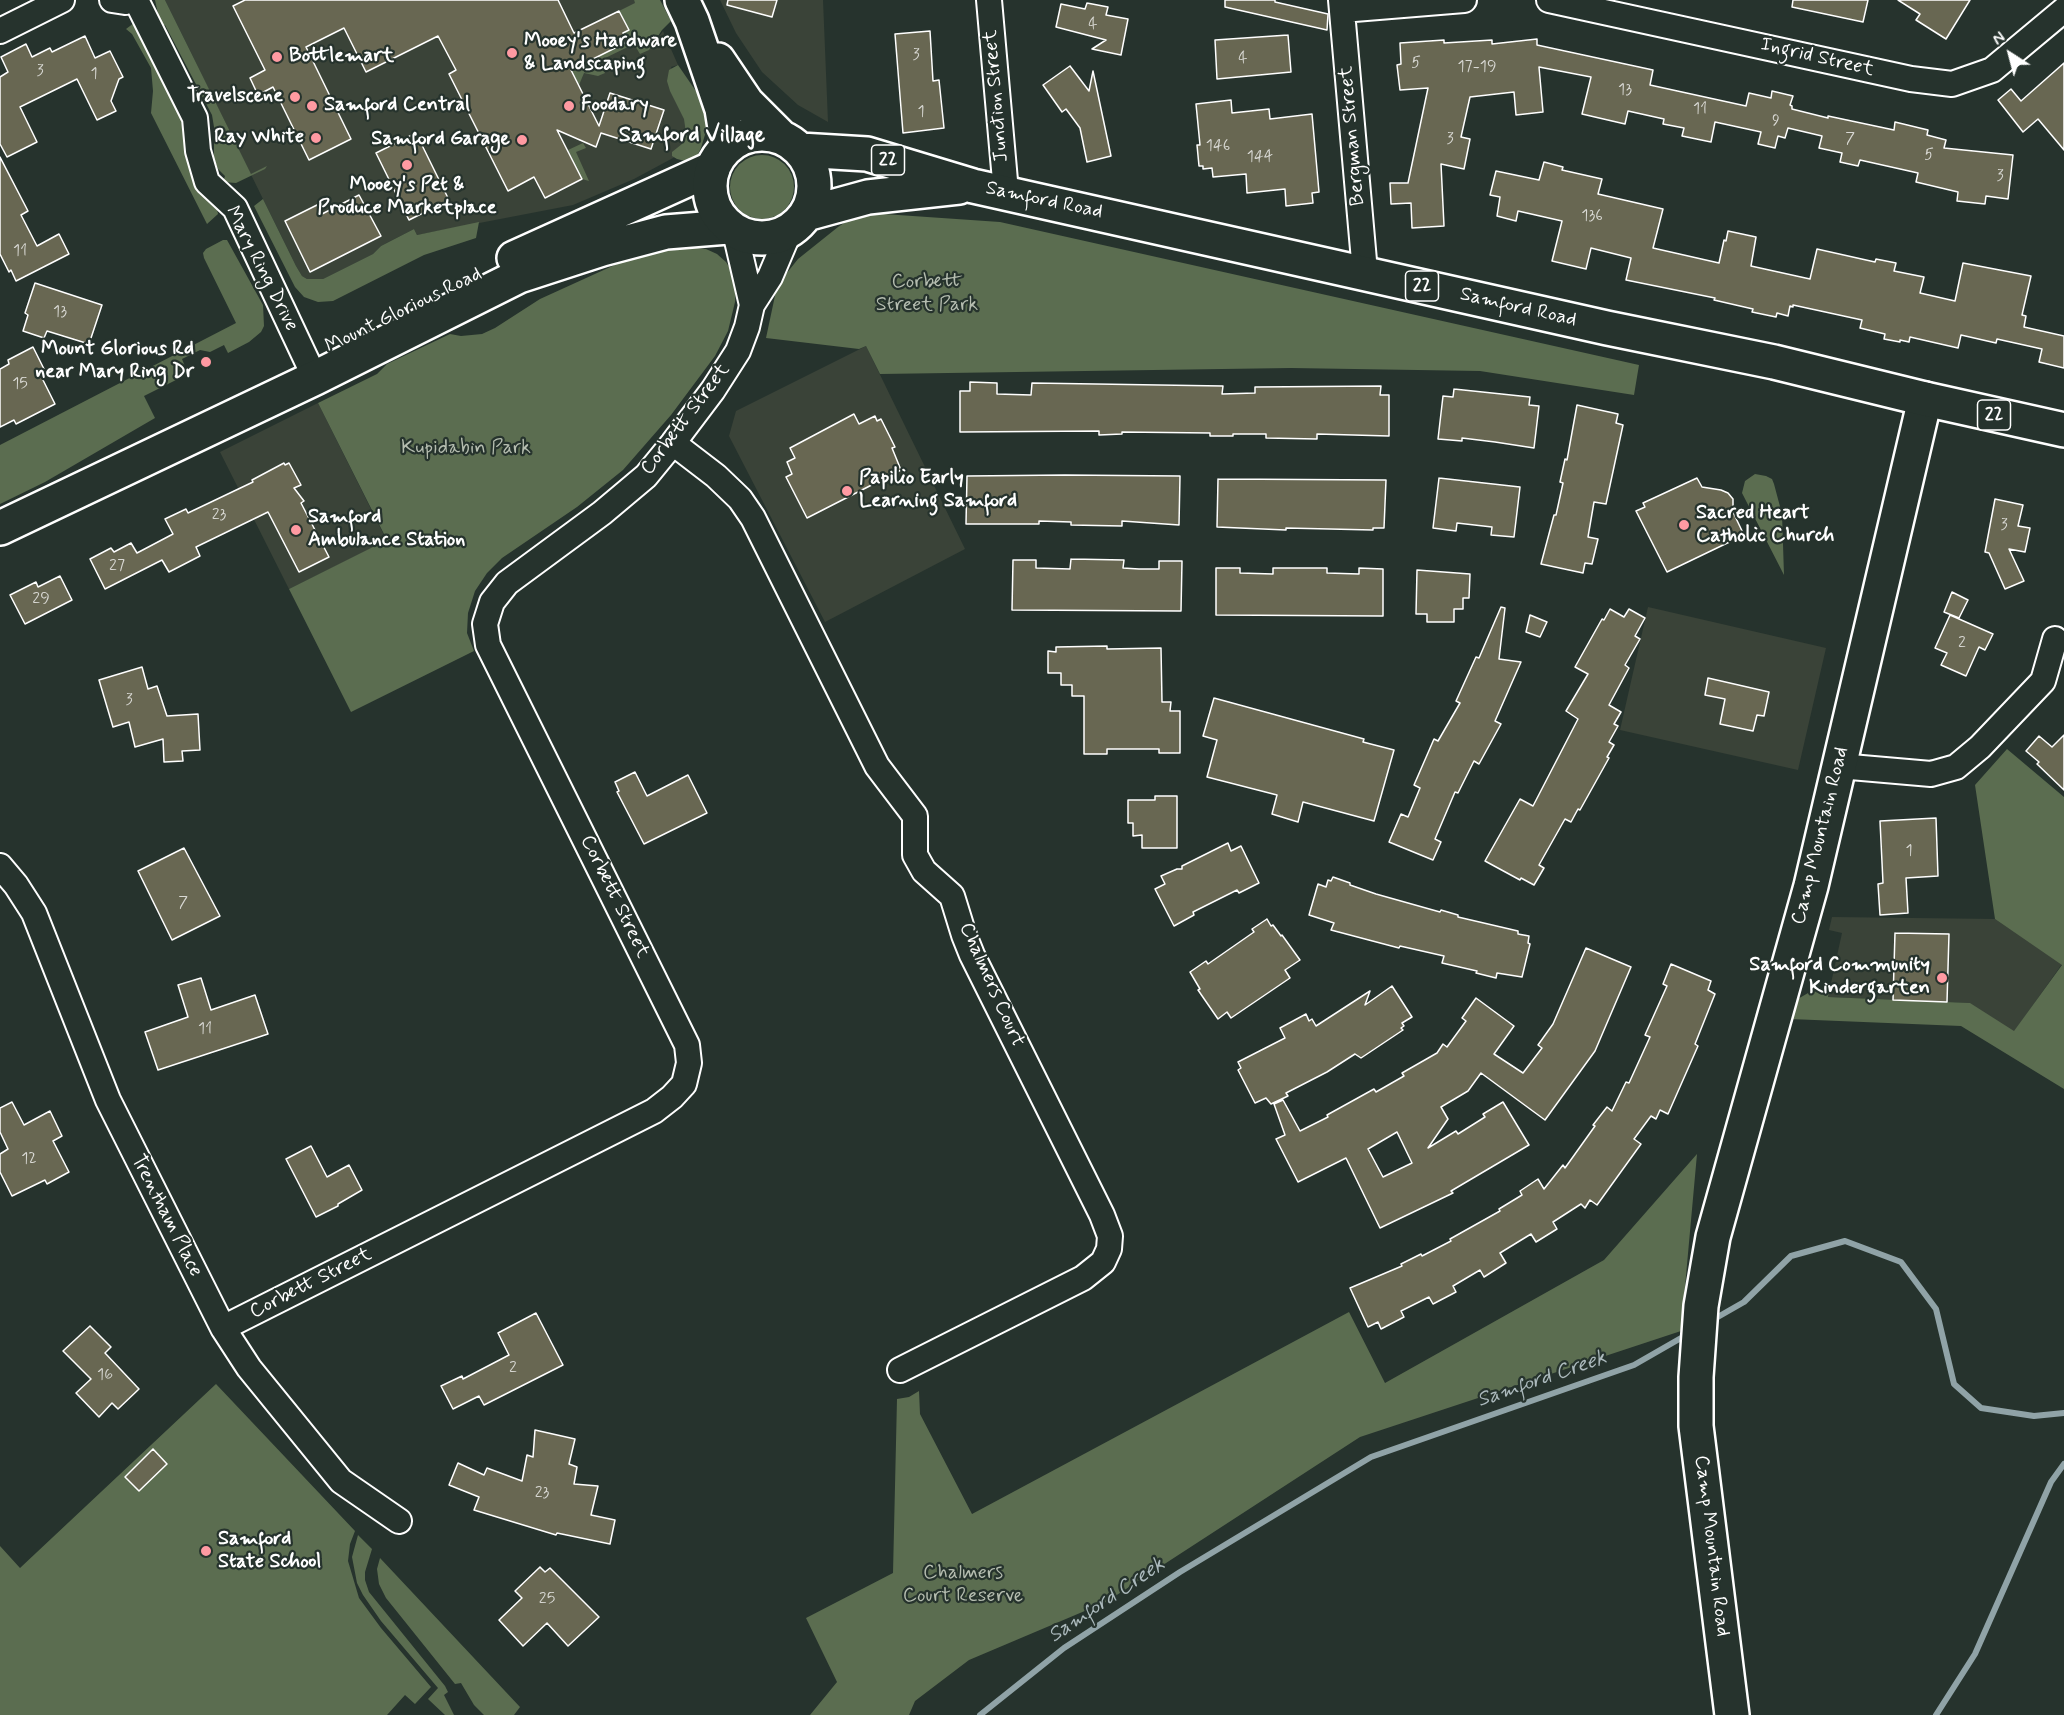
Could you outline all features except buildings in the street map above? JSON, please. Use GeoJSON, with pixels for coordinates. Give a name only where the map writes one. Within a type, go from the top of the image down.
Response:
{"type":"FeatureCollection","features":[{"type":"Feature","properties":{"kind":"main road"},"geometry":{"type":"LineString","coordinates":[[687,11],[747,104],[810,164],[814,181],[813,198],[798,222]]}},
{"type":"Feature","properties":{"kind":"main road"},"geometry":{"type":"LineString","coordinates":[[687,11],[722,109],[720,157],[710,184],[711,200],[718,215],[732,229]]}},
{"type":"Feature","properties":{"kind":"main road"},"geometry":{"type":"LineString","coordinates":[[720,157],[740,139],[754,134],[767,134],[790,144]]}},
{"type":"Feature","properties":{"kind":"main road","name":"Samford Road"},"geometry":{"type":"LineString","coordinates":[[790,144],[867,154],[973,186],[1607,328],[1774,362],[2064,430]]}},
{"type":"Feature","properties":{"kind":"main road","name":"Mount Glorious Road"},"geometry":{"type":"LineString","coordinates":[[310,368],[466,280],[622,209],[720,157]]}},
{"type":"Feature","properties":{"kind":"main road","name":"Samford Road"},"geometry":{"type":"LineString","coordinates":[[798,222],[868,197],[973,186]]}},
{"type":"Feature","properties":{"kind":"main road"},"geometry":{"type":"LineString","coordinates":[[622,209],[656,235]]}},
{"type":"Feature","properties":{"kind":"main road","name":"22"},"geometry":{"type":"LineString","coordinates":[[732,229],[748,237],[763,238],[777,236],[798,222]]}},
{"type":"Feature","properties":{"kind":"main road","name":"Mount Glorious Road"},"geometry":{"type":"LineString","coordinates":[[0,528],[106,476],[189,423],[519,276],[602,249],[666,232],[732,229]]}},
{"type":"Feature","properties":{"kind":"main road","name":"Camp Mountain Road"},"geometry":{"type":"LineString","coordinates":[[1732,1715],[1696,1426],[1696,1377],[1701,1306],[1713,1237],[1811,886],[1925,399]]}},
{"type":"Feature","properties":{"kind":"street"},"geometry":{"type":"LineString","coordinates":[[0,31],[62,0]]}},
{"type":"Feature","properties":{"kind":"street"},"geometry":{"type":"LineString","coordinates":[[112,0],[125,2],[130,0]]}},
{"type":"Feature","properties":{"kind":"street","name":"Mary Ring Drive"},"geometry":{"type":"LineString","coordinates":[[136,0],[195,118],[198,151],[207,182],[235,207],[310,368]]}},
{"type":"Feature","properties":{"kind":"street","name":"Junction Street"},"geometry":{"type":"LineString","coordinates":[[989,0],[1006,192]]}},
{"type":"Feature","properties":{"kind":"street"},"geometry":{"type":"LineString","coordinates":[[1341,5],[1464,0]]}},
{"type":"Feature","properties":{"kind":"street","name":"Ingrid Street"},"geometry":{"type":"LineString","coordinates":[[1549,0],[1911,79],[1952,84],[1992,70],[2064,10]]}},
{"type":"Feature","properties":{"kind":"street","name":"Bergman Street"},"geometry":{"type":"LineString","coordinates":[[1341,5],[1365,272]]}},
{"type":"Feature","properties":{"kind":"street","name":"Corbett Street"},"geometry":{"type":"LineString","coordinates":[[223,1328],[654,1111],[672,1098],[684,1084],[689,1063],[687,1045],[488,645],[485,624],[492,602],[507,583],[602,513],[646,476],[673,443],[713,390],[738,351],[752,305],[770,277],[798,222]]}},
{"type":"Feature","properties":{"kind":"street","name":"Corbett Street"},"geometry":{"type":"LineString","coordinates":[[732,229],[752,305]]}},
{"type":"Feature","properties":{"kind":"street","name":"Chalmers Court"},"geometry":{"type":"LineString","coordinates":[[673,443],[716,476],[740,499],[753,518],[877,766],[915,816],[915,855],[924,871],[952,896],[972,955],[1102,1215],[1110,1236],[1109,1249],[1103,1262],[1083,1278],[900,1370]]}},
{"type":"Feature","properties":{"kind":"street"},"geometry":{"type":"LineString","coordinates":[[1839,766],[1931,774],[1956,766],[1980,747],[2043,681],[2055,639]]}},
{"type":"Feature","properties":{"kind":"street","name":"Trentham Place"},"geometry":{"type":"LineString","coordinates":[[0,866],[16,885],[34,913],[108,1101],[223,1328],[249,1368],[341,1481],[399,1521]]}},
{"type":"Feature","properties":{"kind":"shaded area"},"geometry":{"type":"Polygon","coordinates":[[[165,0],[634,0],[655,42],[663,31],[678,65],[671,67],[690,112],[686,151],[634,179],[573,205],[417,235],[414,229],[381,246],[373,254],[323,279],[307,279],[302,276],[296,266],[165,0]]]}},
{"type":"Feature","properties":{"kind":"shaded area"},"geometry":{"type":"Polygon","coordinates":[[[720,0],[823,0],[828,122],[798,105],[762,72],[736,33],[720,0]]]}},
{"type":"Feature","properties":{"kind":"shaded area","name":"Papilio Early Learning Samford"},"geometry":{"type":"Polygon","coordinates":[[[866,346],[965,549],[825,622],[729,436],[736,411],[866,346]]]}},
{"type":"Feature","properties":{"kind":"shaded area"},"geometry":{"type":"Polygon","coordinates":[[[318,403],[387,541],[289,589],[220,452],[318,403]]]}},
{"type":"Feature","properties":{"kind":"shaded area"},"geometry":{"type":"Polygon","coordinates":[[[1648,607],[1826,648],[1798,770],[1620,730],[1648,607]]]}},
{"type":"Feature","properties":{"kind":"shaded area","name":"Samford Community Kindergarten"},"geometry":{"type":"Polygon","coordinates":[[[1832,917],[1995,919],[2062,964],[2014,1032],[1969,1003],[1828,997],[1842,933],[1829,930],[1832,917]]]}},
{"type":"Feature","properties":{"kind":"green space"},"geometry":{"type":"Polygon","coordinates":[[[155,0],[165,0],[251,174],[267,166],[265,169],[236,183],[223,182],[225,176],[218,169],[214,159],[212,115],[165,25],[161,27],[155,0]]]}},
{"type":"Feature","properties":{"kind":"green space"},"geometry":{"type":"Polygon","coordinates":[[[634,0],[660,0],[671,21],[649,50],[640,54],[634,44],[599,61],[605,73],[598,76],[584,73],[579,85],[571,70],[627,42],[623,33],[629,30],[619,11],[635,3],[634,0]]]}},
{"type":"Feature","properties":{"kind":"green space"},"geometry":{"type":"Polygon","coordinates":[[[134,23],[186,125],[192,177],[200,191],[217,209],[218,214],[207,224],[151,113],[153,91],[151,68],[132,34],[126,29],[134,23]]]}},
{"type":"Feature","properties":{"kind":"green space"},"geometry":{"type":"Polygon","coordinates":[[[678,65],[700,97],[707,128],[697,156],[689,162],[672,156],[672,152],[682,144],[686,133],[684,119],[667,81],[669,70],[678,65]]]}},
{"type":"Feature","properties":{"kind":"green space"},"geometry":{"type":"Polygon","coordinates":[[[583,143],[586,148],[576,152],[589,181],[582,179],[568,150],[583,143]]]}},
{"type":"Feature","properties":{"kind":"green space"},"geometry":{"type":"Polygon","coordinates":[[[762,155],[780,160],[785,164],[789,169],[794,187],[789,205],[785,210],[780,214],[762,219],[744,214],[739,210],[735,205],[730,187],[735,169],[739,164],[744,160],[762,155]]]}},
{"type":"Feature","properties":{"kind":"green space"},"geometry":{"type":"Polygon","coordinates":[[[263,199],[296,266],[302,276],[307,279],[323,279],[373,254],[381,246],[414,229],[417,235],[479,222],[476,238],[424,255],[333,301],[318,302],[304,297],[295,287],[254,206],[263,199]]]}},
{"type":"Feature","properties":{"kind":"green space","name":"Corbett Street Park"},"geometry":{"type":"Polygon","coordinates":[[[869,213],[1000,222],[1639,365],[1634,395],[1480,371],[1291,368],[880,374],[866,346],[859,349],[766,338],[776,291],[798,259],[853,217],[869,213]]]}},
{"type":"Feature","properties":{"kind":"green space"},"geometry":{"type":"Polygon","coordinates":[[[223,240],[227,240],[263,305],[264,326],[261,332],[249,342],[228,353],[224,345],[210,352],[200,350],[182,359],[188,374],[144,396],[155,418],[45,482],[0,504],[0,445],[236,323],[203,253],[223,240]]]}},
{"type":"Feature","properties":{"kind":"green space","name":"Kupidabin Park"},"geometry":{"type":"Polygon","coordinates":[[[681,246],[706,249],[717,254],[733,273],[736,287],[735,302],[728,331],[715,356],[671,415],[623,470],[577,507],[502,558],[487,573],[475,591],[468,613],[467,633],[474,651],[351,712],[289,589],[387,540],[318,403],[377,374],[387,364],[450,334],[461,336],[482,334],[540,299],[641,253],[681,246]]]}},
{"type":"Feature","properties":{"kind":"green space"},"geometry":{"type":"Polygon","coordinates":[[[1755,474],[1772,479],[1774,484],[1782,514],[1784,575],[1742,493],[1745,481],[1755,474]]]}},
{"type":"Feature","properties":{"kind":"green space"},"geometry":{"type":"Polygon","coordinates":[[[2007,749],[2064,797],[2064,1089],[1961,1026],[1790,1019],[1796,1000],[1815,989],[1829,992],[1828,997],[1970,1003],[2014,1031],[2062,965],[1995,919],[1975,785],[2007,749]]]}},
{"type":"Feature","properties":{"kind":"green space","name":"Chalmers Court Reserve"},"geometry":{"type":"Polygon","coordinates":[[[1697,1154],[1681,1331],[1360,1437],[1106,1602],[969,1660],[915,1701],[909,1715],[810,1715],[837,1682],[806,1618],[893,1573],[897,1399],[909,1397],[919,1391],[920,1414],[972,1514],[1349,1312],[1385,1383],[1604,1260],[1697,1154]]]}},
{"type":"Feature","properties":{"kind":"green space","name":"Samford State School"},"geometry":{"type":"Polygon","coordinates":[[[216,1384],[355,1531],[350,1544],[348,1561],[359,1598],[431,1687],[415,1704],[405,1695],[387,1715],[0,1715],[0,1546],[20,1568],[216,1384]]]}},
{"type":"Feature","properties":{"kind":"green space"},"geometry":{"type":"Polygon","coordinates":[[[358,1535],[372,1549],[365,1572],[369,1592],[445,1686],[448,1692],[444,1695],[454,1715],[445,1715],[428,1699],[438,1688],[381,1621],[363,1595],[357,1583],[352,1557],[358,1535]]]}},
{"type":"Feature","properties":{"kind":"green space"},"geometry":{"type":"Polygon","coordinates":[[[380,1558],[520,1707],[514,1715],[484,1715],[474,1705],[461,1683],[455,1684],[386,1598],[379,1584],[377,1569],[380,1558]]]}},
{"type":"Feature","properties":{"kind":"waterway","name":"Samford Creek"},"geometry":{"type":"LineString","coordinates":[[1709,1322],[1744,1302],[1791,1256],[1845,1241],[1901,1262],[1936,1309],[1954,1384],[1981,1408],[2034,1416],[2064,1413]]}},
{"type":"Feature","properties":{"kind":"waterway","name":"Samford Creek"},"geometry":{"type":"LineString","coordinates":[[980,1715],[1064,1648],[1180,1572],[1371,1457],[1634,1365],[1688,1334]]}},
{"type":"Feature","properties":{"kind":"waterway"},"geometry":{"type":"LineString","coordinates":[[1936,1715],[1975,1654],[2051,1482],[2064,1464]]}},
{"type":"Feature","properties":{"kind":"place","name":"Mooey's Hardware & Landscaping"},"geometry":{"type":"Point","coordinates":[512,53]}},
{"type":"Feature","properties":{"kind":"place","name":"Bottlemart"},"geometry":{"type":"Point","coordinates":[277,57]}},
{"type":"Feature","properties":{"kind":"place","name":"Travelscene"},"geometry":{"type":"Point","coordinates":[295,97]}},
{"type":"Feature","properties":{"kind":"place","name":"Samford Central"},"geometry":{"type":"Point","coordinates":[312,106]}},
{"type":"Feature","properties":{"kind":"place","name":"Foodary"},"geometry":{"type":"Point","coordinates":[569,106]}},
{"type":"Feature","properties":{"kind":"place","name":"Ray White"},"geometry":{"type":"Point","coordinates":[316,138]}},
{"type":"Feature","properties":{"kind":"place","name":"Samford Garage"},"geometry":{"type":"Point","coordinates":[522,140]}},
{"type":"Feature","properties":{"kind":"place","name":"Mooey's Pet & Produce Marketplace"},"geometry":{"type":"Point","coordinates":[407,165]}},
{"type":"Feature","properties":{"kind":"place","name":"Mount Glorious Rd near Mary Ring Dr"},"geometry":{"type":"Point","coordinates":[206,362]}},
{"type":"Feature","properties":{"kind":"place","name":"Papilio Early Learning Samford"},"geometry":{"type":"Point","coordinates":[847,491]}},
{"type":"Feature","properties":{"kind":"place","name":"Sacred Heart Catholic Church"},"geometry":{"type":"Point","coordinates":[1684,525]}},
{"type":"Feature","properties":{"kind":"place","name":"Samford Ambulance Station"},"geometry":{"type":"Point","coordinates":[296,530]}},
{"type":"Feature","properties":{"kind":"place","name":"Samford Community Kindergarten"},"geometry":{"type":"Point","coordinates":[1942,978]}},
{"type":"Feature","properties":{"kind":"place","name":"Samford State School"},"geometry":{"type":"Point","coordinates":[206,1551]}},
{"type":"Feature","properties":{"kind":"district","name":"Samford Village"},"geometry":{"type":"Point","coordinates":[692,136]}}]}
